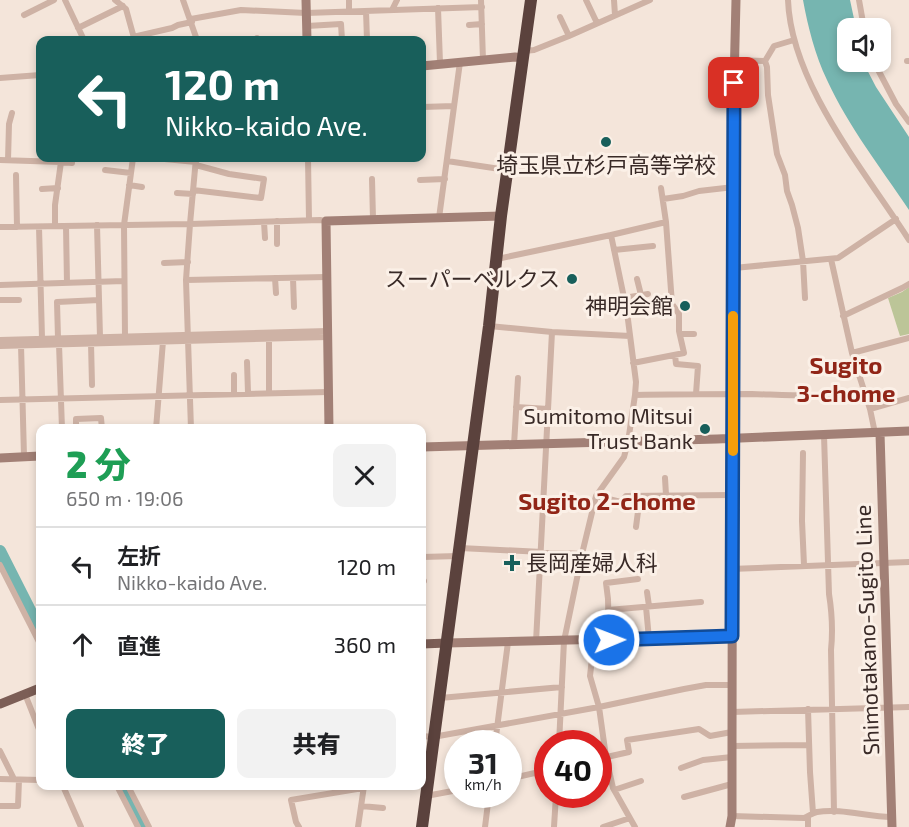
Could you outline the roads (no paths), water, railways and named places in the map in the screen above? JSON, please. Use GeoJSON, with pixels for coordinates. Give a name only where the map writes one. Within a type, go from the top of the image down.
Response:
{"type":"FeatureCollection","features":[{"type":"Feature","properties":{"kind":"highway"},"geometry":{"type":"LineString","coordinates":[[422,827],[426,796],[427,737],[439,698],[447,643],[531,0]]}},
{"type":"Feature","properties":{"kind":"main road"},"geometry":{"type":"LineString","coordinates":[[426,644],[447,643]]}},
{"type":"Feature","properties":{"kind":"main road"},"geometry":{"type":"LineString","coordinates":[[0,704],[36,690]]}},
{"type":"Feature","properties":{"kind":"street"},"geometry":{"type":"LineString","coordinates":[[24,15],[54,0]]}},
{"type":"Feature","properties":{"kind":"street"},"geometry":{"type":"LineString","coordinates":[[65,0],[82,36]]}},
{"type":"Feature","properties":{"kind":"street"},"geometry":{"type":"LineString","coordinates":[[115,0],[126,9],[133,36]]}},
{"type":"Feature","properties":{"kind":"street"},"geometry":{"type":"LineString","coordinates":[[183,0],[197,36]]}},
{"type":"Feature","properties":{"kind":"street"},"geometry":{"type":"LineString","coordinates":[[306,0],[307,36]]}},
{"type":"Feature","properties":{"kind":"street"},"geometry":{"type":"LineString","coordinates":[[349,0],[349,11]]}},
{"type":"Feature","properties":{"kind":"street"},"geometry":{"type":"LineString","coordinates":[[392,10],[397,0]]}},
{"type":"Feature","properties":{"kind":"street"},"geometry":{"type":"LineString","coordinates":[[448,0],[449,8]]}},
{"type":"Feature","properties":{"kind":"street"},"geometry":{"type":"LineString","coordinates":[[586,0],[597,23]]}},
{"type":"Feature","properties":{"kind":"street"},"geometry":{"type":"LineString","coordinates":[[614,0],[615,15]]}},
{"type":"Feature","properties":{"kind":"street"},"geometry":{"type":"LineString","coordinates":[[426,65],[523,55],[615,15],[632,4],[650,0]]}},
{"type":"Feature","properties":{"kind":"street"},"geometry":{"type":"LineString","coordinates":[[730,827],[732,816],[731,569],[736,0]]}},
{"type":"Feature","properties":{"kind":"street"},"geometry":{"type":"LineString","coordinates":[[788,0],[789,20],[794,40],[813,89],[835,127],[909,240]]}},
{"type":"Feature","properties":{"kind":"street"},"geometry":{"type":"LineString","coordinates":[[859,0],[862,18]]}},
{"type":"Feature","properties":{"kind":"street"},"geometry":{"type":"LineString","coordinates":[[144,36],[191,20],[241,10],[306,13],[449,8],[481,3],[483,60]]}},
{"type":"Feature","properties":{"kind":"street"},"geometry":{"type":"LineString","coordinates":[[78,28],[123,6]]}},
{"type":"Feature","properties":{"kind":"street"},"geometry":{"type":"LineString","coordinates":[[438,8],[440,63]]}},
{"type":"Feature","properties":{"kind":"street"},"geometry":{"type":"LineString","coordinates":[[366,11],[367,36]]}},
{"type":"Feature","properties":{"kind":"street"},"geometry":{"type":"LineString","coordinates":[[560,17],[569,36]]}},
{"type":"Feature","properties":{"kind":"street"},"geometry":{"type":"LineString","coordinates":[[307,26],[341,24],[342,36]]}},
{"type":"Feature","properties":{"kind":"street"},"geometry":{"type":"LineString","coordinates":[[469,25],[482,24]]}},
{"type":"Feature","properties":{"kind":"street"},"geometry":{"type":"LineString","coordinates":[[794,40],[774,46],[765,61],[777,154],[785,176],[803,261],[805,298]]}},
{"type":"Feature","properties":{"kind":"street"},"geometry":{"type":"LineString","coordinates":[[734,60],[765,61]]}},
{"type":"Feature","properties":{"kind":"street"},"geometry":{"type":"LineString","coordinates":[[439,218],[460,62]]}},
{"type":"Feature","properties":{"kind":"street"},"geometry":{"type":"LineString","coordinates":[[879,72],[896,104],[909,122]]}},
{"type":"Feature","properties":{"kind":"street"},"geometry":{"type":"LineString","coordinates":[[0,78],[36,75]]}},
{"type":"Feature","properties":{"kind":"street"},"geometry":{"type":"LineString","coordinates":[[426,107],[454,106]]}},
{"type":"Feature","properties":{"kind":"street"},"geometry":{"type":"LineString","coordinates":[[8,160],[9,124],[12,113]]}},
{"type":"Feature","properties":{"kind":"street"},"geometry":{"type":"LineString","coordinates":[[0,160],[36,159]]}},
{"type":"Feature","properties":{"kind":"street"},"geometry":{"type":"LineString","coordinates":[[447,161],[500,170]]}},
{"type":"Feature","properties":{"kind":"street"},"geometry":{"type":"LineString","coordinates":[[55,226],[55,205],[62,162],[72,162]]}},
{"type":"Feature","properties":{"kind":"street"},"geometry":{"type":"LineString","coordinates":[[125,336],[124,225],[132,162]]}},
{"type":"Feature","properties":{"kind":"street"},"geometry":{"type":"LineString","coordinates":[[177,193],[193,192],[261,198],[264,179],[229,174],[196,162],[193,192],[190,224],[186,280],[191,424]]}},
{"type":"Feature","properties":{"kind":"street"},"geometry":{"type":"LineString","coordinates":[[308,162],[309,220]]}},
{"type":"Feature","properties":{"kind":"street"},"geometry":{"type":"LineString","coordinates":[[105,170],[131,173]]}},
{"type":"Feature","properties":{"kind":"street"},"geometry":{"type":"LineString","coordinates":[[16,175],[17,227]]}},
{"type":"Feature","properties":{"kind":"street"},"geometry":{"type":"LineString","coordinates":[[372,179],[373,219]]}},
{"type":"Feature","properties":{"kind":"street"},"geometry":{"type":"LineString","coordinates":[[420,180],[445,179]]}},
{"type":"Feature","properties":{"kind":"street"},"geometry":{"type":"LineString","coordinates":[[129,185],[142,188]]}},
{"type":"Feature","properties":{"kind":"street"},"geometry":{"type":"LineString","coordinates":[[663,199],[699,191],[734,187]]}},
{"type":"Feature","properties":{"kind":"street"},"geometry":{"type":"LineString","coordinates":[[42,189],[58,188]]}},
{"type":"Feature","properties":{"kind":"street"},"geometry":{"type":"LineString","coordinates":[[633,363],[684,353],[679,314],[672,304],[661,188]]}},
{"type":"Feature","properties":{"kind":"street"},"geometry":{"type":"LineString","coordinates":[[0,227],[501,216]]}},
{"type":"Feature","properties":{"kind":"street"},"geometry":{"type":"LineString","coordinates":[[734,268],[831,259],[841,256],[896,219]]}},
{"type":"Feature","properties":{"kind":"street"},"geometry":{"type":"LineString","coordinates":[[277,221],[277,244]]}},
{"type":"Feature","properties":{"kind":"street"},"geometry":{"type":"LineString","coordinates":[[326,221],[329,424]]}},
{"type":"Feature","properties":{"kind":"street"},"geometry":{"type":"LineString","coordinates":[[264,222],[265,238]]}},
{"type":"Feature","properties":{"kind":"street"},"geometry":{"type":"LineString","coordinates":[[496,259],[666,222]]}},
{"type":"Feature","properties":{"kind":"street"},"geometry":{"type":"LineString","coordinates":[[97,225],[100,337]]}},
{"type":"Feature","properties":{"kind":"street"},"geometry":{"type":"LineString","coordinates":[[39,226],[42,338]]}},
{"type":"Feature","properties":{"kind":"street"},"geometry":{"type":"LineString","coordinates":[[66,226],[67,283]]}},
{"type":"Feature","properties":{"kind":"street"},"geometry":{"type":"LineString","coordinates":[[559,730],[564,641],[582,554],[596,496],[624,457],[635,395],[636,382],[630,336],[611,235]]}},
{"type":"Feature","properties":{"kind":"street"},"geometry":{"type":"LineString","coordinates":[[614,250],[653,246]]}},
{"type":"Feature","properties":{"kind":"street"},"geometry":{"type":"LineString","coordinates":[[831,259],[852,354],[878,433]]}},
{"type":"Feature","properties":{"kind":"street"},"geometry":{"type":"LineString","coordinates":[[164,264],[188,262]]}},
{"type":"Feature","properties":{"kind":"street"},"geometry":{"type":"LineString","coordinates":[[186,280],[326,277]]}},
{"type":"Feature","properties":{"kind":"street"},"geometry":{"type":"LineString","coordinates":[[275,278],[276,293]]}},
{"type":"Feature","properties":{"kind":"street"},"geometry":{"type":"LineString","coordinates":[[293,278],[294,307]]}},
{"type":"Feature","properties":{"kind":"street"},"geometry":{"type":"LineString","coordinates":[[624,298],[645,296],[637,279]]}},
{"type":"Feature","properties":{"kind":"street"},"geometry":{"type":"LineString","coordinates":[[0,285],[124,281]]}},
{"type":"Feature","properties":{"kind":"street"},"geometry":{"type":"LineString","coordinates":[[843,316],[909,284]]}},
{"type":"Feature","properties":{"kind":"street"},"geometry":{"type":"LineString","coordinates":[[0,300],[19,300]]}},
{"type":"Feature","properties":{"kind":"street"},"geometry":{"type":"LineString","coordinates":[[62,424],[57,302],[99,300]]}},
{"type":"Feature","properties":{"kind":"street"},"geometry":{"type":"LineString","coordinates":[[489,326],[630,336]]}},
{"type":"Feature","properties":{"kind":"street"},"geometry":{"type":"LineString","coordinates":[[536,642],[552,332]]}},
{"type":"Feature","properties":{"kind":"street"},"geometry":{"type":"LineString","coordinates":[[0,340],[42,338],[91,343],[327,334]]}},
{"type":"Feature","properties":{"kind":"street"},"geometry":{"type":"LineString","coordinates":[[0,346],[125,336],[269,338],[327,334]]}},
{"type":"Feature","properties":{"kind":"street"},"geometry":{"type":"LineString","coordinates":[[680,334],[694,334]]}},
{"type":"Feature","properties":{"kind":"street"},"geometry":{"type":"LineString","coordinates":[[269,338],[269,393]]}},
{"type":"Feature","properties":{"kind":"street"},"geometry":{"type":"LineString","coordinates":[[852,354],[909,338]]}},
{"type":"Feature","properties":{"kind":"street"},"geometry":{"type":"LineString","coordinates":[[156,424],[163,341]]}},
{"type":"Feature","properties":{"kind":"street"},"geometry":{"type":"LineString","coordinates":[[91,343],[92,385]]}},
{"type":"Feature","properties":{"kind":"street"},"geometry":{"type":"LineString","coordinates":[[21,345],[24,456]]}},
{"type":"Feature","properties":{"kind":"street"},"geometry":{"type":"LineString","coordinates":[[675,355],[676,364],[698,366],[696,394]]}},
{"type":"Feature","properties":{"kind":"street"},"geometry":{"type":"LineString","coordinates":[[247,362],[248,393]]}},
{"type":"Feature","properties":{"kind":"street"},"geometry":{"type":"LineString","coordinates":[[234,375],[234,393]]}},
{"type":"Feature","properties":{"kind":"street"},"geometry":{"type":"LineString","coordinates":[[514,445],[518,378]]}},
{"type":"Feature","properties":{"kind":"street"},"geometry":{"type":"LineString","coordinates":[[635,395],[822,395],[864,391]]}},
{"type":"Feature","properties":{"kind":"street"},"geometry":{"type":"LineString","coordinates":[[0,400],[328,392]]}},
{"type":"Feature","properties":{"kind":"street"},"geometry":{"type":"LineString","coordinates":[[870,409],[909,398]]}},
{"type":"Feature","properties":{"kind":"street"},"geometry":{"type":"LineString","coordinates":[[516,407],[548,409]]}},
{"type":"Feature","properties":{"kind":"street"},"geometry":{"type":"LineString","coordinates":[[76,424],[76,419],[101,418],[102,424]]}},
{"type":"Feature","properties":{"kind":"street"},"geometry":{"type":"LineString","coordinates":[[426,447],[909,431]]}},
{"type":"Feature","properties":{"kind":"street","name":"Shimotakano-Sugito Line"},"geometry":{"type":"LineString","coordinates":[[878,433],[892,822]]}},
{"type":"Feature","properties":{"kind":"street"},"geometry":{"type":"LineString","coordinates":[[824,435],[829,594],[832,611],[834,812]]}},
{"type":"Feature","properties":{"kind":"street"},"geometry":{"type":"LineString","coordinates":[[803,453],[804,565]]}},
{"type":"Feature","properties":{"kind":"street"},"geometry":{"type":"LineString","coordinates":[[0,458],[36,456]]}},
{"type":"Feature","properties":{"kind":"street"},"geometry":{"type":"LineString","coordinates":[[665,478],[666,495]]}},
{"type":"Feature","properties":{"kind":"street"},"geometry":{"type":"LineString","coordinates":[[596,496],[621,502],[626,496],[732,495]]}},
{"type":"Feature","properties":{"kind":"street"},"geometry":{"type":"LineString","coordinates":[[636,527],[640,496]]}},
{"type":"Feature","properties":{"kind":"street"},"geometry":{"type":"LineString","coordinates":[[426,556],[459,552],[582,554]]}},
{"type":"Feature","properties":{"kind":"street"},"geometry":{"type":"LineString","coordinates":[[731,569],[909,562]]}},
{"type":"Feature","properties":{"kind":"street"},"geometry":{"type":"LineString","coordinates":[[0,565],[36,636]]}},
{"type":"Feature","properties":{"kind":"street"},"geometry":{"type":"LineString","coordinates":[[618,664],[608,610],[606,583],[638,579]]}},
{"type":"Feature","properties":{"kind":"street"},"geometry":{"type":"LineString","coordinates":[[647,592],[649,639]]}},
{"type":"Feature","properties":{"kind":"street"},"geometry":{"type":"LineString","coordinates":[[608,610],[701,602]]}},
{"type":"Feature","properties":{"kind":"street"},"geometry":{"type":"LineString","coordinates":[[447,643],[732,636]]}},
{"type":"Feature","properties":{"kind":"street"},"geometry":{"type":"LineString","coordinates":[[594,640],[590,675],[598,707],[600,730]]}},
{"type":"Feature","properties":{"kind":"street"},"geometry":{"type":"LineString","coordinates":[[497,730],[508,642]]}},
{"type":"Feature","properties":{"kind":"street"},"geometry":{"type":"LineString","coordinates":[[427,737],[598,707],[706,685],[732,686]]}},
{"type":"Feature","properties":{"kind":"street"},"geometry":{"type":"LineString","coordinates":[[439,698],[562,687]]}},
{"type":"Feature","properties":{"kind":"street"},"geometry":{"type":"LineString","coordinates":[[25,694],[36,722]]}},
{"type":"Feature","properties":{"kind":"street"},"geometry":{"type":"LineString","coordinates":[[732,712],[909,707]]}},
{"type":"Feature","properties":{"kind":"street"},"geometry":{"type":"LineString","coordinates":[[808,709],[811,815],[808,827]]}},
{"type":"Feature","properties":{"kind":"street"},"geometry":{"type":"LineString","coordinates":[[612,756],[629,752],[627,740],[699,729],[710,736],[732,732]]}},
{"type":"Feature","properties":{"kind":"street"},"geometry":{"type":"LineString","coordinates":[[732,746],[808,745]]}},
{"type":"Feature","properties":{"kind":"street"},"geometry":{"type":"LineString","coordinates":[[0,751],[16,779],[18,806],[0,806]]}},
{"type":"Feature","properties":{"kind":"street"},"geometry":{"type":"LineString","coordinates":[[681,768],[703,760],[732,757]]}},
{"type":"Feature","properties":{"kind":"street"},"geometry":{"type":"LineString","coordinates":[[0,779],[36,780]]}},
{"type":"Feature","properties":{"kind":"street"},"geometry":{"type":"LineString","coordinates":[[614,790],[641,781]]}},
{"type":"Feature","properties":{"kind":"street"},"geometry":{"type":"LineString","coordinates":[[684,797],[732,784]]}},
{"type":"Feature","properties":{"kind":"street"},"geometry":{"type":"LineString","coordinates":[[612,785],[635,827]]}},
{"type":"Feature","properties":{"kind":"street"},"geometry":{"type":"LineString","coordinates":[[65,790],[81,827]]}},
{"type":"Feature","properties":{"kind":"street"},"geometry":{"type":"LineString","coordinates":[[119,790],[138,827]]}},
{"type":"Feature","properties":{"kind":"street"},"geometry":{"type":"LineString","coordinates":[[130,790],[149,827]]}},
{"type":"Feature","properties":{"kind":"street"},"geometry":{"type":"LineString","coordinates":[[299,827],[291,800],[347,790]]}},
{"type":"Feature","properties":{"kind":"street"},"geometry":{"type":"LineString","coordinates":[[358,827],[364,790]]}},
{"type":"Feature","properties":{"kind":"street"},"geometry":{"type":"LineString","coordinates":[[426,796],[444,793]]}},
{"type":"Feature","properties":{"kind":"street"},"geometry":{"type":"LineString","coordinates":[[361,806],[383,808]]}},
{"type":"Feature","properties":{"kind":"street"},"geometry":{"type":"LineString","coordinates":[[485,827],[487,808]]}},
{"type":"Feature","properties":{"kind":"street"},"geometry":{"type":"LineString","coordinates":[[554,827],[555,808]]}},
{"type":"Feature","properties":{"kind":"street"},"geometry":{"type":"LineString","coordinates":[[732,816],[784,818],[834,812],[892,822]]}},
{"type":"Feature","properties":{"kind":"street"},"geometry":{"type":"LineString","coordinates":[[603,827],[630,818]]}},
{"type":"Feature","properties":{"kind":"street"},"geometry":{"type":"LineString","coordinates":[[784,818],[784,827]]}},
{"type":"Feature","properties":{"kind":"water"},"geometry":{"type":"Polygon","coordinates":[[[803,0],[850,0],[854,18],[837,18],[837,72],[868,72],[909,137],[909,210],[835,97],[815,51],[803,0]]]}},
{"type":"Feature","properties":{"kind":"waterway"},"geometry":{"type":"LineString","coordinates":[[0,551],[36,622]]}},
{"type":"Feature","properties":{"kind":"waterway"},"geometry":{"type":"LineString","coordinates":[[124,790],[143,827]]}},
{"type":"Feature","properties":{"kind":"place","name":"埼玉県立杉戸高等学校"},"geometry":{"type":"Point","coordinates":[606,142]}},
{"type":"Feature","properties":{"kind":"place","name":"スーパーベルクス"},"geometry":{"type":"Point","coordinates":[572,279]}},
{"type":"Feature","properties":{"kind":"place","name":"神明会館"},"geometry":{"type":"Point","coordinates":[685,306]}},
{"type":"Feature","properties":{"kind":"place","name":"Sumitomo Mitsui Trust Bank"},"geometry":{"type":"Point","coordinates":[705,429]}},
{"type":"Feature","properties":{"kind":"place","name":"長岡産婦人科"},"geometry":{"type":"Point","coordinates":[512,563]}},
{"type":"Feature","properties":{"kind":"district","name":"Sugito 3-chome"},"geometry":{"type":"Point","coordinates":[846,380]}},
{"type":"Feature","properties":{"kind":"district","name":"Sugito 2-chome"},"geometry":{"type":"Point","coordinates":[607,502]}}]}
